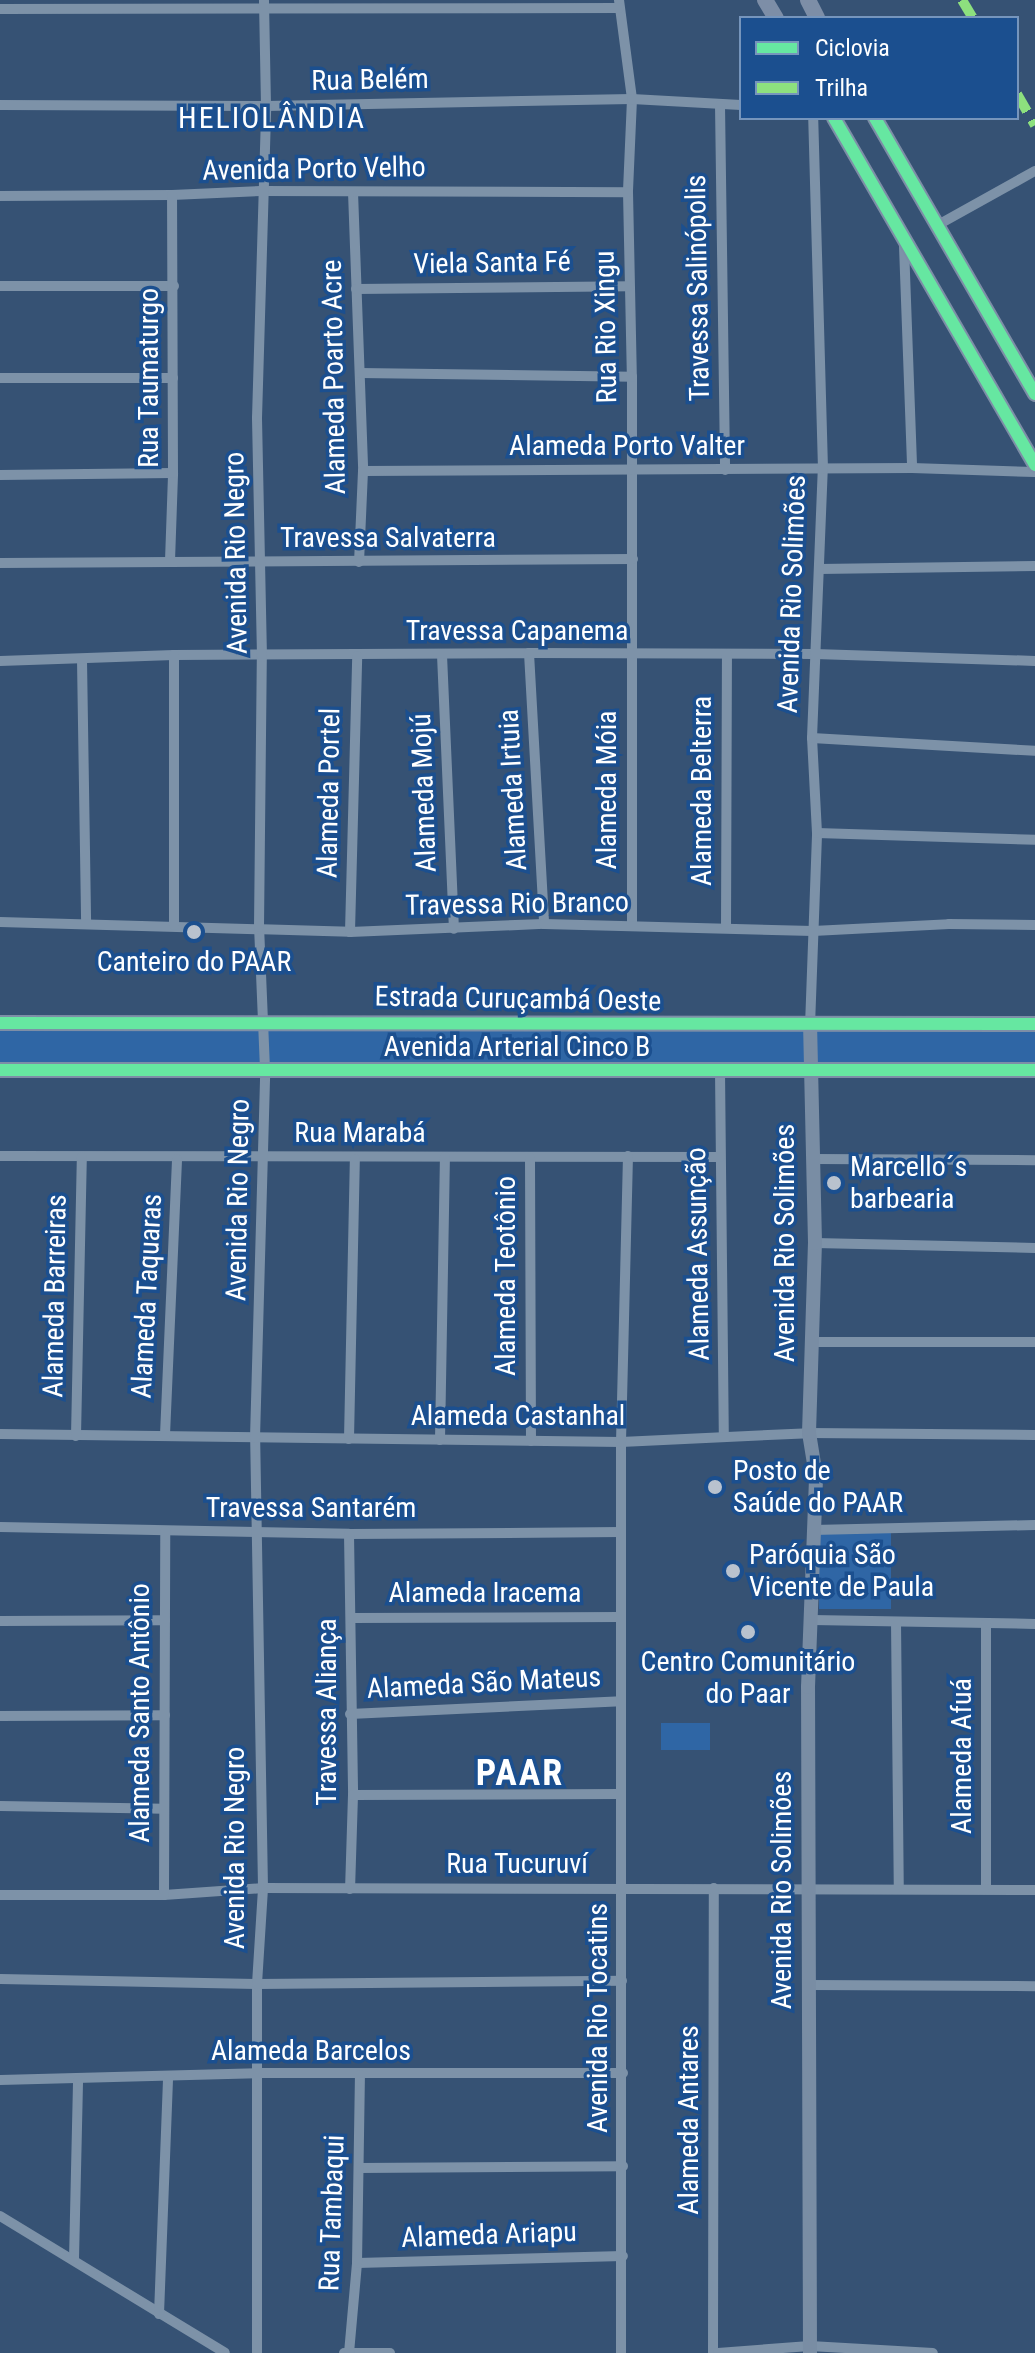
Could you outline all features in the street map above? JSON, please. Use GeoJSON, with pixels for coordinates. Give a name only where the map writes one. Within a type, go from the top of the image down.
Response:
{"type":"FeatureCollection","features":[{"type":"Feature","properties":{"kind":"main road"},"geometry":{"type":"LineString","coordinates":[[835,120],[1035,465]]}},
{"type":"Feature","properties":{"kind":"main road"},"geometry":{"type":"LineString","coordinates":[[876,120],[1035,394]]}},
{"type":"Feature","properties":{"kind":"main road","name":"Estrada Curuçambá Oeste"},"geometry":{"type":"LineString","coordinates":[[0,1023],[1035,1024]]}},
{"type":"Feature","properties":{"kind":"main road","name":"Avenida Rio Solimões"},"geometry":{"type":"LineString","coordinates":[[810,1026],[815,1243],[809,1433],[816,1476],[808,1687],[810,2350]]}},
{"type":"Feature","properties":{"kind":"main road","name":"Avenida Arterial Cinco B"},"geometry":{"type":"LineString","coordinates":[[0,1070],[1035,1070]]}},
{"type":"Feature","properties":{"kind":"street"},"geometry":{"type":"LineString","coordinates":[[0,9],[170,4],[619,4]]}},
{"type":"Feature","properties":{"kind":"street","name":"Avenida Rio Negro"},"geometry":{"type":"LineString","coordinates":[[257,2353],[257,1984],[263,1888],[255,1438],[265,1072],[259,927],[262,657],[257,418],[261,191],[266,106],[264,4]]}},
{"type":"Feature","properties":{"kind":"street","name":"Rua Rio Xingu"},"geometry":{"type":"LineString","coordinates":[[619,4],[632,99],[628,192],[633,559],[630,654]]}},
{"type":"Feature","properties":{"kind":"street","name":"Rua Belém"},"geometry":{"type":"LineString","coordinates":[[0,105],[266,106],[632,99],[739,105]]}},
{"type":"Feature","properties":{"kind":"street","name":"Travessa Salinópolis"},"geometry":{"type":"LineString","coordinates":[[720,105],[725,470]]}},
{"type":"Feature","properties":{"kind":"street","name":"Avenida Rio Solimões"},"geometry":{"type":"LineString","coordinates":[[810,1026],[817,833],[812,738],[823,469],[813,120]]}},
{"type":"Feature","properties":{"kind":"street"},"geometry":{"type":"LineString","coordinates":[[936,226],[1035,171]]}},
{"type":"Feature","properties":{"kind":"street","name":"Avenida Porto Velho"},"geometry":{"type":"LineString","coordinates":[[0,196],[261,191],[628,192]]}},
{"type":"Feature","properties":{"kind":"street","name":"Alameda Poarto Acre"},"geometry":{"type":"LineString","coordinates":[[353,192],[363,471],[359,562]]}},
{"type":"Feature","properties":{"kind":"street","name":"Rua Taumaturgo"},"geometry":{"type":"LineString","coordinates":[[170,561],[173,473],[172,195]]}},
{"type":"Feature","properties":{"kind":"street"},"geometry":{"type":"LineString","coordinates":[[904,240],[912,468]]}},
{"type":"Feature","properties":{"kind":"street"},"geometry":{"type":"LineString","coordinates":[[0,286],[174,286]]}},
{"type":"Feature","properties":{"kind":"street","name":"Viela Santa Fé"},"geometry":{"type":"LineString","coordinates":[[356,289],[629,286]]}},
{"type":"Feature","properties":{"kind":"street"},"geometry":{"type":"LineString","coordinates":[[360,373],[632,377]]}},
{"type":"Feature","properties":{"kind":"street"},"geometry":{"type":"LineString","coordinates":[[0,378],[173,378]]}},
{"type":"Feature","properties":{"kind":"street","name":"Alameda Porto Valter"},"geometry":{"type":"LineString","coordinates":[[363,471],[912,468],[1035,472]]}},
{"type":"Feature","properties":{"kind":"street"},"geometry":{"type":"LineString","coordinates":[[0,475],[173,473]]}},
{"type":"Feature","properties":{"kind":"street","name":"Travessa Salvaterra"},"geometry":{"type":"LineString","coordinates":[[0,563],[633,559]]}},
{"type":"Feature","properties":{"kind":"street"},"geometry":{"type":"LineString","coordinates":[[819,569],[1035,566]]}},
{"type":"Feature","properties":{"kind":"street","name":"Travessa Capanema"},"geometry":{"type":"LineString","coordinates":[[0,661],[174,655],[262,657],[529,653],[815,654],[1035,661]]}},
{"type":"Feature","properties":{"kind":"street","name":"Alameda Irtuia"},"geometry":{"type":"LineString","coordinates":[[529,653],[544,924]]}},
{"type":"Feature","properties":{"kind":"street","name":"Alameda Móia"},"geometry":{"type":"LineString","coordinates":[[630,654],[632,925]]}},
{"type":"Feature","properties":{"kind":"street","name":"Alameda Belterra"},"geometry":{"type":"LineString","coordinates":[[726,928],[727,654]]}},
{"type":"Feature","properties":{"kind":"street"},"geometry":{"type":"LineString","coordinates":[[174,655],[174,925]]}},
{"type":"Feature","properties":{"kind":"street","name":"Alameda Mojú"},"geometry":{"type":"LineString","coordinates":[[442,655],[454,929]]}},
{"type":"Feature","properties":{"kind":"street","name":"Alameda Portel"},"geometry":{"type":"LineString","coordinates":[[350,932],[357,656]]}},
{"type":"Feature","properties":{"kind":"street"},"geometry":{"type":"LineString","coordinates":[[82,660],[86,923]]}},
{"type":"Feature","properties":{"kind":"street"},"geometry":{"type":"LineString","coordinates":[[812,738],[1035,751]]}},
{"type":"Feature","properties":{"kind":"street"},"geometry":{"type":"LineString","coordinates":[[817,833],[1035,840]]}},
{"type":"Feature","properties":{"kind":"street","name":"Travessa Rio Branco"},"geometry":{"type":"LineString","coordinates":[[0,922],[350,932],[544,924],[813,931],[949,924],[1035,925]]}},
{"type":"Feature","properties":{"kind":"street","name":"Alameda Assunção"},"geometry":{"type":"LineString","coordinates":[[720,1071],[724,1436]]}},
{"type":"Feature","properties":{"kind":"street","name":"Rua Marabá"},"geometry":{"type":"LineString","coordinates":[[0,1156],[177,1159],[720,1157]]}},
{"type":"Feature","properties":{"kind":"street","name":"Avenida Rio Tocatins"},"geometry":{"type":"LineString","coordinates":[[621,2353],[621,1442],[628,1156]]}},
{"type":"Feature","properties":{"kind":"street","name":"Alameda Barreiras"},"geometry":{"type":"LineString","coordinates":[[76,1436],[82,1157]]}},
{"type":"Feature","properties":{"kind":"street"},"geometry":{"type":"LineString","coordinates":[[440,1440],[445,1157]]}},
{"type":"Feature","properties":{"kind":"street","name":"Alameda Teotônio"},"geometry":{"type":"LineString","coordinates":[[530,1158],[531,1441]]}},
{"type":"Feature","properties":{"kind":"street","name":"Alameda Taquaras"},"geometry":{"type":"LineString","coordinates":[[165,1435],[177,1159]]}},
{"type":"Feature","properties":{"kind":"street"},"geometry":{"type":"LineString","coordinates":[[349,1439],[355,1159]]}},
{"type":"Feature","properties":{"kind":"street"},"geometry":{"type":"LineString","coordinates":[[813,1159],[1035,1160]]}},
{"type":"Feature","properties":{"kind":"street"},"geometry":{"type":"LineString","coordinates":[[815,1243],[1035,1248]]}},
{"type":"Feature","properties":{"kind":"street"},"geometry":{"type":"LineString","coordinates":[[813,1342],[1035,1342]]}},
{"type":"Feature","properties":{"kind":"street","name":"Alameda Castanhal"},"geometry":{"type":"LineString","coordinates":[[0,1434],[621,1442],[809,1433],[1035,1435]]}},
{"type":"Feature","properties":{"kind":"street"},"geometry":{"type":"LineString","coordinates":[[813,1530],[1035,1525]]}},
{"type":"Feature","properties":{"kind":"street","name":"Travessa Santarém"},"geometry":{"type":"LineString","coordinates":[[0,1527],[349,1534],[621,1532]]}},
{"type":"Feature","properties":{"kind":"street","name":"Alameda Santo Antônio"},"geometry":{"type":"LineString","coordinates":[[164,1895],[165,1531]]}},
{"type":"Feature","properties":{"kind":"street","name":"Travessa Aliança"},"geometry":{"type":"LineString","coordinates":[[349,1534],[353,1795],[350,1889]]}},
{"type":"Feature","properties":{"kind":"street","name":"Alameda Iracema"},"geometry":{"type":"LineString","coordinates":[[351,1618],[620,1617]]}},
{"type":"Feature","properties":{"kind":"street"},"geometry":{"type":"LineString","coordinates":[[0,1621],[165,1620]]}},
{"type":"Feature","properties":{"kind":"street"},"geometry":{"type":"LineString","coordinates":[[812,1620],[1035,1624]]}},
{"type":"Feature","properties":{"kind":"street"},"geometry":{"type":"LineString","coordinates":[[896,1622],[899,1887]]}},
{"type":"Feature","properties":{"kind":"street","name":"Alameda Afuá"},"geometry":{"type":"LineString","coordinates":[[986,1624],[986,1889]]}},
{"type":"Feature","properties":{"kind":"street","name":"Alameda São Mateus"},"geometry":{"type":"LineString","coordinates":[[350,1714],[621,1701]]}},
{"type":"Feature","properties":{"kind":"street"},"geometry":{"type":"LineString","coordinates":[[0,1716],[165,1715]]}},
{"type":"Feature","properties":{"kind":"street"},"geometry":{"type":"LineString","coordinates":[[353,1795],[621,1794]]}},
{"type":"Feature","properties":{"kind":"street"},"geometry":{"type":"LineString","coordinates":[[0,1806],[164,1809]]}},
{"type":"Feature","properties":{"kind":"street","name":"Rua Tucuruví"},"geometry":{"type":"LineString","coordinates":[[0,1895],[164,1895],[263,1888],[811,1890],[899,1887],[1035,1890]]}},
{"type":"Feature","properties":{"kind":"street","name":"Alameda Antares"},"geometry":{"type":"LineString","coordinates":[[714,1888],[716,2353]]}},
{"type":"Feature","properties":{"kind":"street"},"geometry":{"type":"LineString","coordinates":[[0,1979],[257,1984],[622,1981]]}},
{"type":"Feature","properties":{"kind":"street"},"geometry":{"type":"LineString","coordinates":[[809,1985],[1035,1986]]}},
{"type":"Feature","properties":{"kind":"street","name":"Alameda Barcelos"},"geometry":{"type":"LineString","coordinates":[[0,2080],[168,2078],[259,2073],[623,2073]]}},
{"type":"Feature","properties":{"kind":"street","name":"Rua Tambaqui"},"geometry":{"type":"LineString","coordinates":[[346,2353],[357,2263],[360,2075]]}},
{"type":"Feature","properties":{"kind":"street"},"geometry":{"type":"LineString","coordinates":[[159,2314],[168,2078]]}},
{"type":"Feature","properties":{"kind":"street"},"geometry":{"type":"LineString","coordinates":[[74,2259],[78,2080]]}},
{"type":"Feature","properties":{"kind":"street"},"geometry":{"type":"LineString","coordinates":[[359,2168],[623,2166]]}},
{"type":"Feature","properties":{"kind":"street"},"geometry":{"type":"LineString","coordinates":[[0,2216],[225,2353]]}},
{"type":"Feature","properties":{"kind":"street","name":"Alameda Ariapu"},"geometry":{"type":"LineString","coordinates":[[357,2263],[623,2256]]}},
{"type":"Feature","properties":{"kind":"street"},"geometry":{"type":"LineString","coordinates":[[716,2353],[810,2350],[933,2353]]}},
{"type":"Feature","properties":{"kind":"street"},"geometry":{"type":"LineString","coordinates":[[346,2353],[390,2353]]}},
{"type":"Feature","properties":{"kind":"shaded area"},"geometry":{"type":"Polygon","coordinates":[[[0,1023],[1035,1023],[1035,1070],[0,1070],[0,1023]]]}},
{"type":"Feature","properties":{"kind":"shaded area"},"geometry":{"type":"Polygon","coordinates":[[[819,1532],[891,1532],[891,1609],[819,1609],[819,1532]]]}},
{"type":"Feature","properties":{"kind":"shaded area"},"geometry":{"type":"Polygon","coordinates":[[[661,1723],[710,1723],[710,1750],[661,1750],[661,1723]]]}},
{"type":"Feature","properties":{"kind":"marked path"},"geometry":{"type":"LineString","coordinates":[[962,0],[972,16]]}},
{"type":"Feature","properties":{"kind":"marked path"},"geometry":{"type":"LineString","coordinates":[[1019,97],[1035,125]]}},
{"type":"Feature","properties":{"kind":"cycle path"},"geometry":{"type":"LineString","coordinates":[[835,120],[1035,465]]}},
{"type":"Feature","properties":{"kind":"cycle path"},"geometry":{"type":"LineString","coordinates":[[876,120],[1035,394]]}},
{"type":"Feature","properties":{"kind":"cycle path"},"geometry":{"type":"LineString","coordinates":[[0,1023],[1035,1024]]}},
{"type":"Feature","properties":{"kind":"cycle path"},"geometry":{"type":"LineString","coordinates":[[0,1070],[1035,1070]]}},
{"type":"Feature","properties":{"kind":"place","name":"Canteiro do PAAR"},"geometry":{"type":"Point","coordinates":[194,932]}},
{"type":"Feature","properties":{"kind":"place","name":"Marcello´s barbearia"},"geometry":{"type":"Point","coordinates":[834,1183]}},
{"type":"Feature","properties":{"kind":"place","name":"Posto de Saúde do PAAR"},"geometry":{"type":"Point","coordinates":[715,1487]}},
{"type":"Feature","properties":{"kind":"place","name":"Paróquia São Vicente de Paula"},"geometry":{"type":"Point","coordinates":[733,1571]}},
{"type":"Feature","properties":{"kind":"place","name":"Centro Comunitário do Paar"},"geometry":{"type":"Point","coordinates":[748,1632]}},
{"type":"Feature","properties":{"kind":"district","name":"HELIOLÂNDIA"},"geometry":{"type":"Point","coordinates":[272,118]}},
{"type":"Feature","properties":{"kind":"district","name":"PAAR"},"geometry":{"type":"Point","coordinates":[520,1774]}}]}
